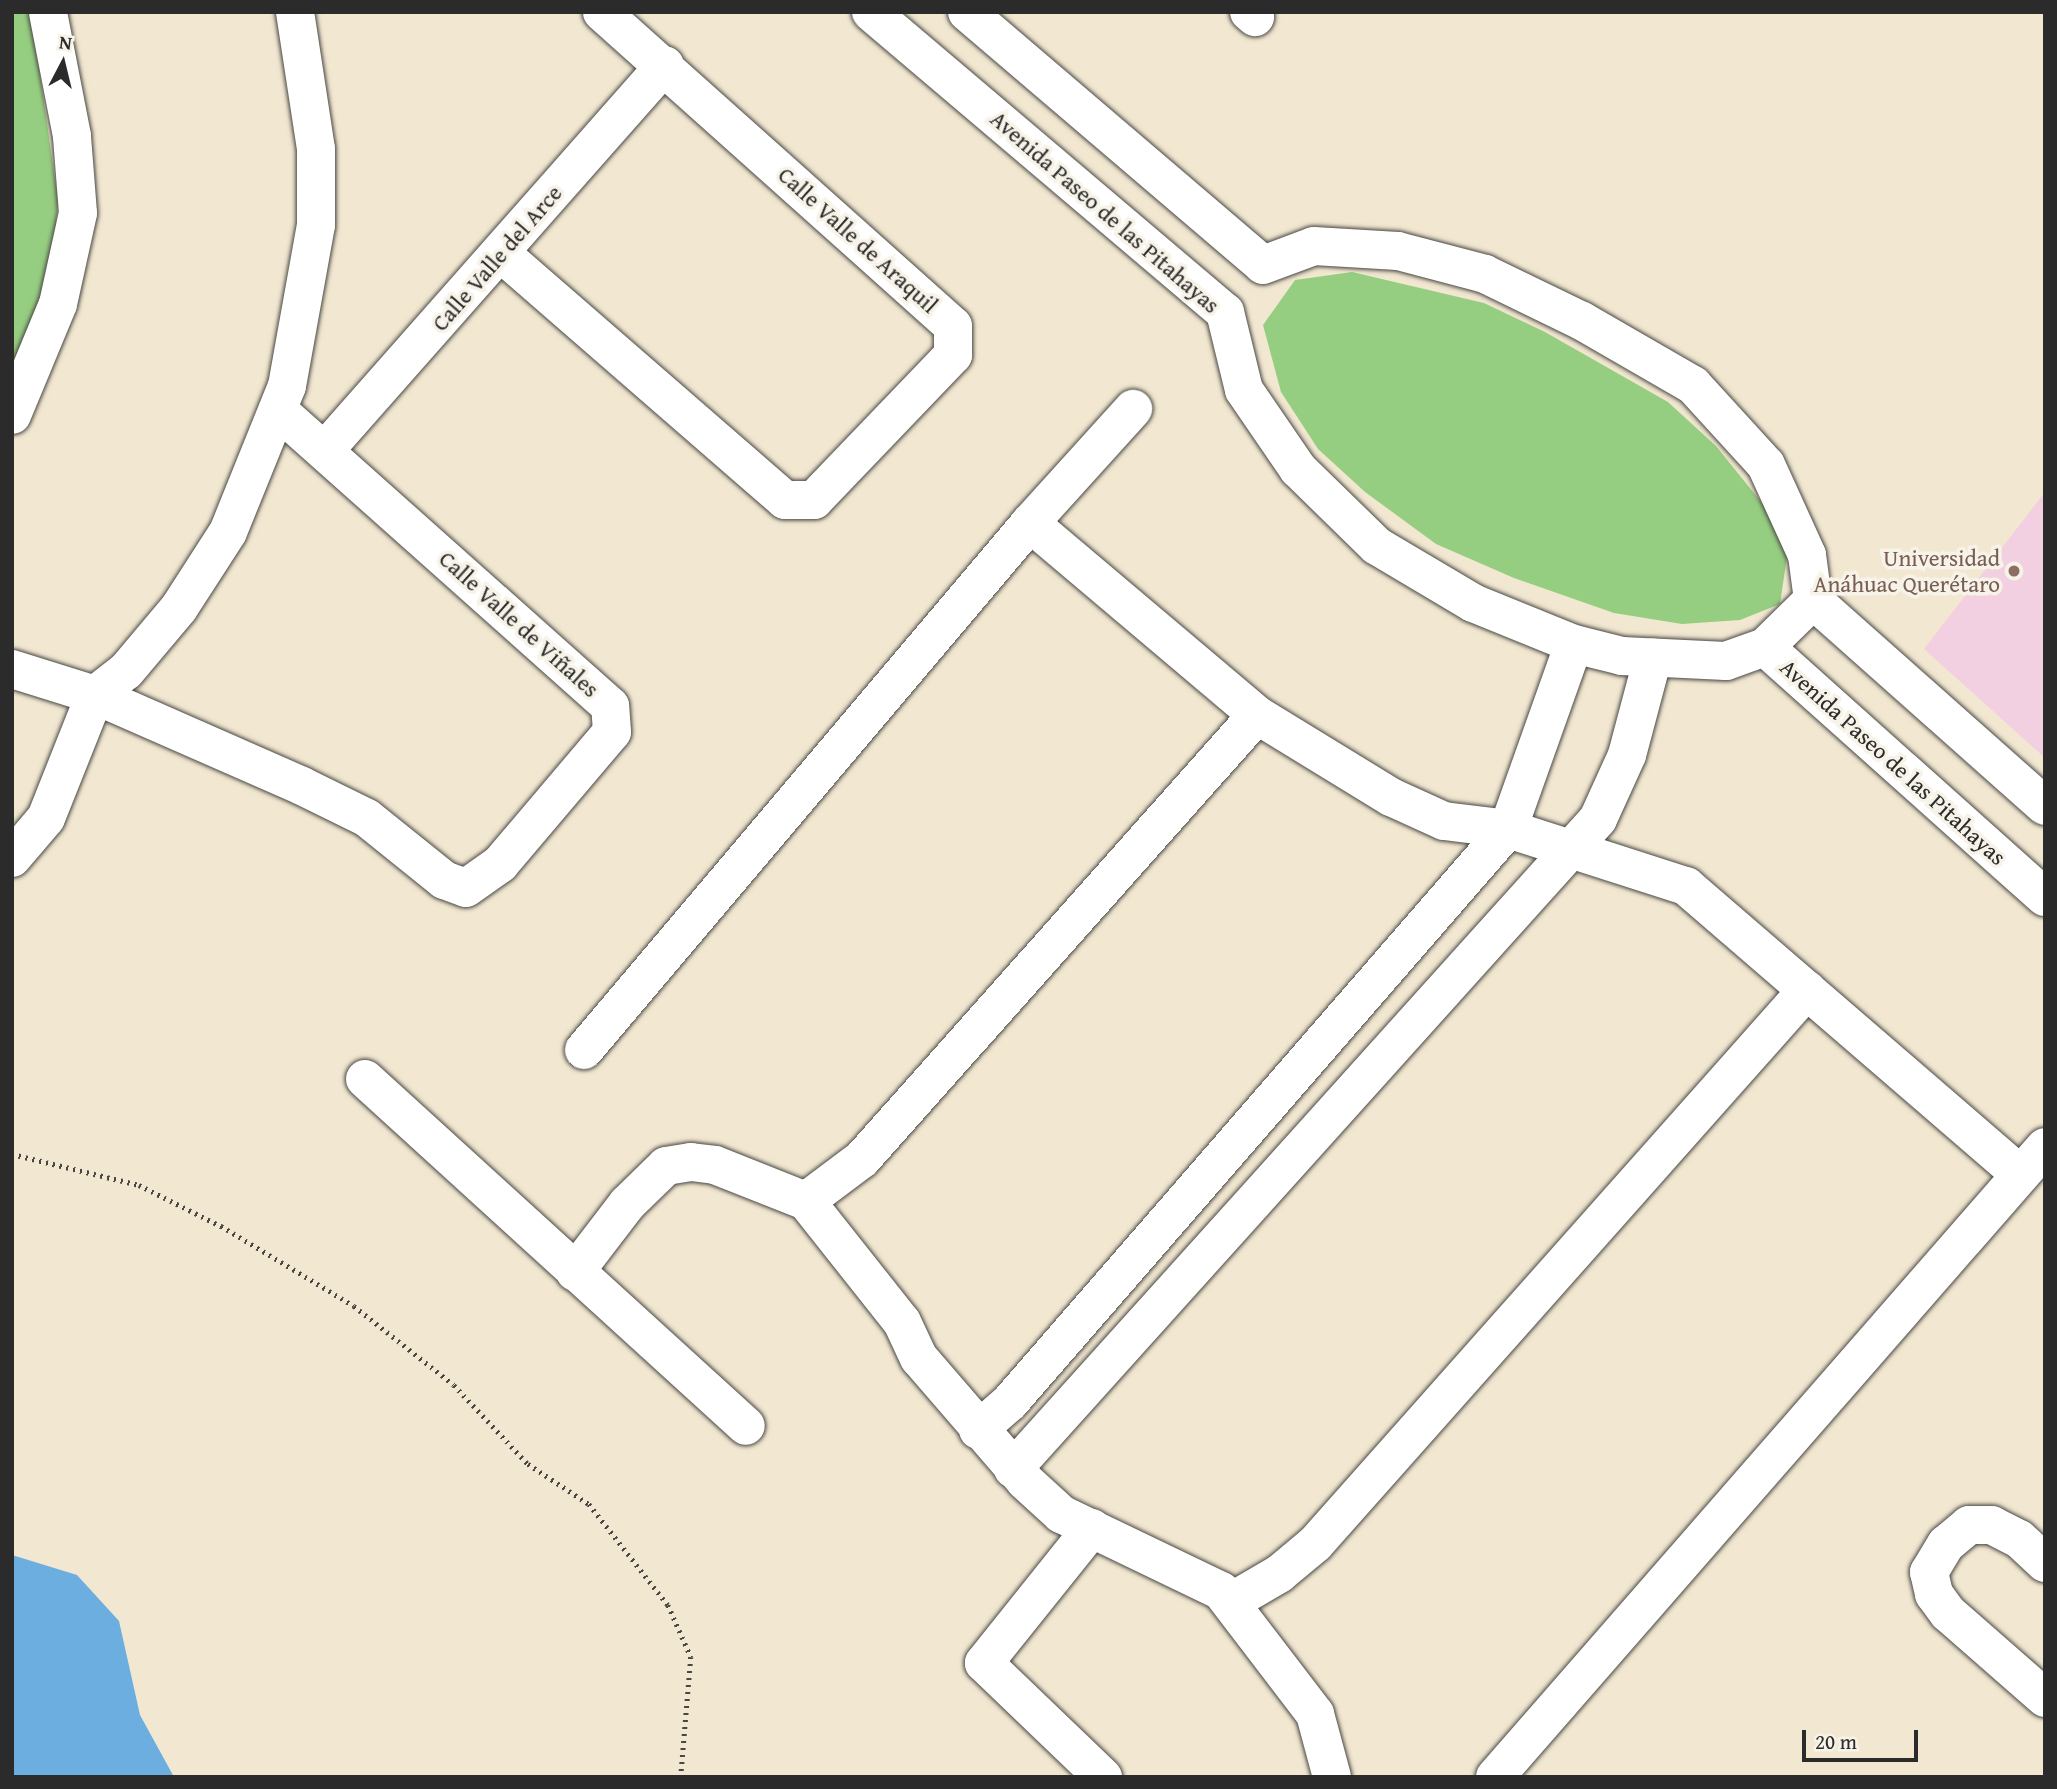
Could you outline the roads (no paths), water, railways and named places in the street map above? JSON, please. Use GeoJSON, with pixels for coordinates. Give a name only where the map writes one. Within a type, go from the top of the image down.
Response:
{"type":"FeatureCollection","features":[{"type":"Feature","properties":{"kind":"street"},"geometry":{"type":"LineString","coordinates":[[12,415],[58,304],[78,213],[72,136],[48,12]]}},
{"type":"Feature","properties":{"kind":"street"},"geometry":{"type":"LineString","coordinates":[[12,858],[46,818],[95,695],[126,671],[179,608],[228,532],[278,410],[304,310],[316,225],[316,149],[295,12]]}},
{"type":"Feature","properties":{"kind":"street","name":"Calle Valle de Araquil"},"geometry":{"type":"LineString","coordinates":[[502,254],[785,500],[814,500],[953,355],[953,326],[665,65],[602,12]]}},
{"type":"Feature","properties":{"kind":"street","name":"Avenida Paseo de las Pitahayas"},"geometry":{"type":"LineString","coordinates":[[871,12],[1224,312],[1244,390],[1298,469],[1377,546],[1473,603],[1574,644],[1622,656],[1726,661],[1765,647],[2045,897]]}},
{"type":"Feature","properties":{"kind":"street"},"geometry":{"type":"LineString","coordinates":[[967,12],[1263,265]]}},
{"type":"Feature","properties":{"kind":"street","name":"Calle Valle del Arce"},"geometry":{"type":"LineString","coordinates":[[326,449],[502,254],[665,65]]}},
{"type":"Feature","properties":{"kind":"street"},"geometry":{"type":"LineString","coordinates":[[1224,312],[1263,265],[1314,246],[1398,251],[1485,274],[1583,321],[1693,385],[1766,465],[1807,555],[1813,600],[2045,806]]}},
{"type":"Feature","properties":{"kind":"street"},"geometry":{"type":"LineString","coordinates":[[584,1050],[1030,523],[1133,409]]}},
{"type":"Feature","properties":{"kind":"street","name":"Calle Valle de Viñales"},"geometry":{"type":"LineString","coordinates":[[95,695],[367,818],[444,880],[466,888],[500,864],[612,733],[610,706],[326,449],[278,410]]}},
{"type":"Feature","properties":{"kind":"street"},"geometry":{"type":"LineString","coordinates":[[1030,523],[1257,715],[1401,802],[1444,821],[1508,829],[1686,886],[1807,990],[2032,1161],[1495,1777]]}},
{"type":"Feature","properties":{"kind":"street"},"geometry":{"type":"LineString","coordinates":[[1765,647],[1813,600]]}},
{"type":"Feature","properties":{"kind":"street"},"geometry":{"type":"LineString","coordinates":[[978,1430],[1010,1402],[1508,829],[1574,644]]}},
{"type":"Feature","properties":{"kind":"street"},"geometry":{"type":"LineString","coordinates":[[1013,1469],[1598,819],[1627,755],[1653,657]]}},
{"type":"Feature","properties":{"kind":"street"},"geometry":{"type":"LineString","coordinates":[[12,669],[95,695]]}},
{"type":"Feature","properties":{"kind":"street"},"geometry":{"type":"LineString","coordinates":[[806,1201],[862,1159],[1257,715]]}},
{"type":"Feature","properties":{"kind":"street"},"geometry":{"type":"LineString","coordinates":[[1231,1602],[1279,1574],[1315,1544],[1807,990]]}},
{"type":"Feature","properties":{"kind":"street"},"geometry":{"type":"LineString","coordinates":[[365,1079],[746,1426]]}},
{"type":"Feature","properties":{"kind":"street"},"geometry":{"type":"LineString","coordinates":[[575,1272],[627,1205],[666,1166],[691,1162],[715,1165],[806,1201],[872,1279],[902,1322],[919,1358],[1013,1469],[1060,1514],[1221,1591],[1315,1714],[1332,1777]]}},
{"type":"Feature","properties":{"kind":"street"},"geometry":{"type":"LineString","coordinates":[[2045,1563],[2019,1539],[1992,1525],[1969,1525],[1946,1544],[1929,1572],[1934,1594],[1948,1613],[2045,1698]]}},
{"type":"Feature","properties":{"kind":"street"},"geometry":{"type":"LineString","coordinates":[[1092,1528],[984,1663],[1103,1777]]}},
{"type":"Feature","properties":{"kind":"water"},"geometry":{"type":"Polygon","coordinates":[[[12,1555],[77,1575],[119,1621],[140,1715],[174,1777],[12,1777],[12,1555]]]}},
{"type":"Feature","properties":{"kind":"place","name":"Universidad Anáhuac Querétaro"},"geometry":{"type":"Point","coordinates":[2014,571]}}]}
